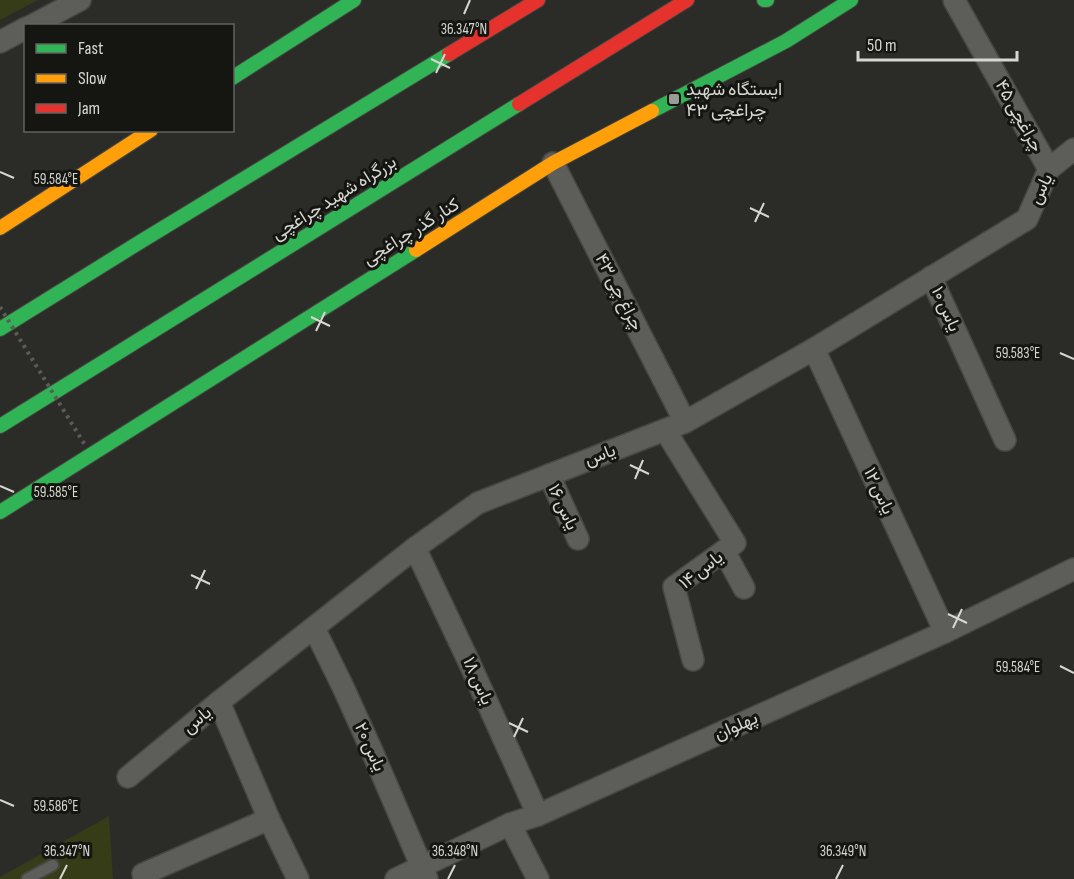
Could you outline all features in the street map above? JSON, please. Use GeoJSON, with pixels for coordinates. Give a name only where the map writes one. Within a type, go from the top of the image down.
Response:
{"type":"FeatureCollection","features":[{"type":"Feature","properties":{"kind":"main road"},"geometry":{"type":"LineString","coordinates":[[234,77],[354,0]]}},
{"type":"Feature","properties":{"kind":"main road"},"geometry":{"type":"LineString","coordinates":[[0,329],[538,0]]}},
{"type":"Feature","properties":{"kind":"main road","name":"بزرگراه شهید چراغچی"},"geometry":{"type":"LineString","coordinates":[[0,426],[687,0]]}},
{"type":"Feature","properties":{"kind":"main road","name":"کنار گذر چراغچی"},"geometry":{"type":"LineString","coordinates":[[0,512],[553,163],[786,40],[851,0]]}},
{"type":"Feature","properties":{"kind":"main road"},"geometry":{"type":"LineString","coordinates":[[0,228],[148,132]]}},
{"type":"Feature","properties":{"kind":"main road"},"geometry":{"type":"LineString","coordinates":[[0,314],[140,242]]}},
{"type":"Feature","properties":{"kind":"main road"},"geometry":{"type":"LineString","coordinates":[[48,412],[193,306]]}},
{"type":"Feature","properties":{"kind":"street"},"geometry":{"type":"LineString","coordinates":[[35,24],[80,0]]}},
{"type":"Feature","properties":{"kind":"street","name":"چراغچی ۴۵"},"geometry":{"type":"LineString","coordinates":[[954,0],[1049,169]]}},
{"type":"Feature","properties":{"kind":"street"},"geometry":{"type":"LineString","coordinates":[[0,42],[24,29]]}},
{"type":"Feature","properties":{"kind":"street","name":"یاس"},"geometry":{"type":"LineString","coordinates":[[128,777],[219,702],[477,502],[685,422],[814,349],[1027,219],[1049,169],[1074,149]]}},
{"type":"Feature","properties":{"kind":"street","name":"چراغ چی ۴۳"},"geometry":{"type":"LineString","coordinates":[[553,163],[685,422]]}},
{"type":"Feature","properties":{"kind":"street","name":"یاس ۱۰"},"geometry":{"type":"LineString","coordinates":[[932,277],[1005,440]]}},
{"type":"Feature","properties":{"kind":"street","name":"یاس ۱۲"},"geometry":{"type":"LineString","coordinates":[[814,349],[945,632]]}},
{"type":"Feature","properties":{"kind":"street","name":"یاس ۱۴"},"geometry":{"type":"LineString","coordinates":[[665,430],[735,543],[674,587],[693,660]]}},
{"type":"Feature","properties":{"kind":"street","name":"یاس ۱۶"},"geometry":{"type":"LineString","coordinates":[[549,475],[578,540]]}},
{"type":"Feature","properties":{"kind":"street","name":"یاس ۱۸"},"geometry":{"type":"LineString","coordinates":[[415,548],[538,815]]}},
{"type":"Feature","properties":{"kind":"street"},"geometry":{"type":"LineString","coordinates":[[724,551],[744,588]]}},
{"type":"Feature","properties":{"kind":"street","name":"پهلوان"},"geometry":{"type":"LineString","coordinates":[[396,879],[424,873],[510,824],[538,815],[945,632],[1074,569]]}},
{"type":"Feature","properties":{"kind":"street","name":"یاس ۲۰"},"geometry":{"type":"LineString","coordinates":[[314,628],[372,751],[424,873]]}},
{"type":"Feature","properties":{"kind":"street"},"geometry":{"type":"LineString","coordinates":[[219,702],[298,879]]}},
{"type":"Feature","properties":{"kind":"street"},"geometry":{"type":"LineString","coordinates":[[143,874],[270,819]]}},
{"type":"Feature","properties":{"kind":"street"},"geometry":{"type":"LineString","coordinates":[[510,824],[538,879]]}},
{"type":"Feature","properties":{"kind":"lane"},"geometry":{"type":"LineString","coordinates":[[27,879],[53,865]]}},
{"type":"Feature","properties":{"kind":"path"},"geometry":{"type":"LineString","coordinates":[[0,307],[85,446]]}},
{"type":"Feature","properties":{"kind":"green space"},"geometry":{"type":"Polygon","coordinates":[[[0,0],[38,0],[0,20],[0,0]]]}},
{"type":"Feature","properties":{"kind":"green space"},"geometry":{"type":"Polygon","coordinates":[[[109,816],[113,879],[0,879],[0,877],[109,816]]]}},
{"type":"Feature","properties":{"kind":"traffic: fast"},"geometry":{"type":"LineString","coordinates":[[234,77],[354,0]]}},
{"type":"Feature","properties":{"kind":"traffic: fast"},"geometry":{"type":"LineString","coordinates":[[652,111],[786,41],[851,0]]}},
{"type":"Feature","properties":{"kind":"traffic: fast"},"geometry":{"type":"LineString","coordinates":[[0,329],[449,54]]}},
{"type":"Feature","properties":{"kind":"traffic: fast"},"geometry":{"type":"LineString","coordinates":[[0,426],[519,104]]}},
{"type":"Feature","properties":{"kind":"traffic: fast"},"geometry":{"type":"LineString","coordinates":[[0,512],[416,250]]}},
{"type":"Feature","properties":{"kind":"traffic: slow"},"geometry":{"type":"LineString","coordinates":[[416,250],[553,163],[652,111]]}},
{"type":"Feature","properties":{"kind":"traffic: slow"},"geometry":{"type":"LineString","coordinates":[[0,228],[148,132]]}},
{"type":"Feature","properties":{"kind":"traffic: jam"},"geometry":{"type":"LineString","coordinates":[[449,54],[538,0]]}},
{"type":"Feature","properties":{"kind":"traffic: jam"},"geometry":{"type":"LineString","coordinates":[[519,104],[687,0]]}},
{"type":"Feature","properties":{"kind":"place","name":"ایستگاه شهید چراغچی ۴۳"},"geometry":{"type":"Point","coordinates":[674,99]}}]}
